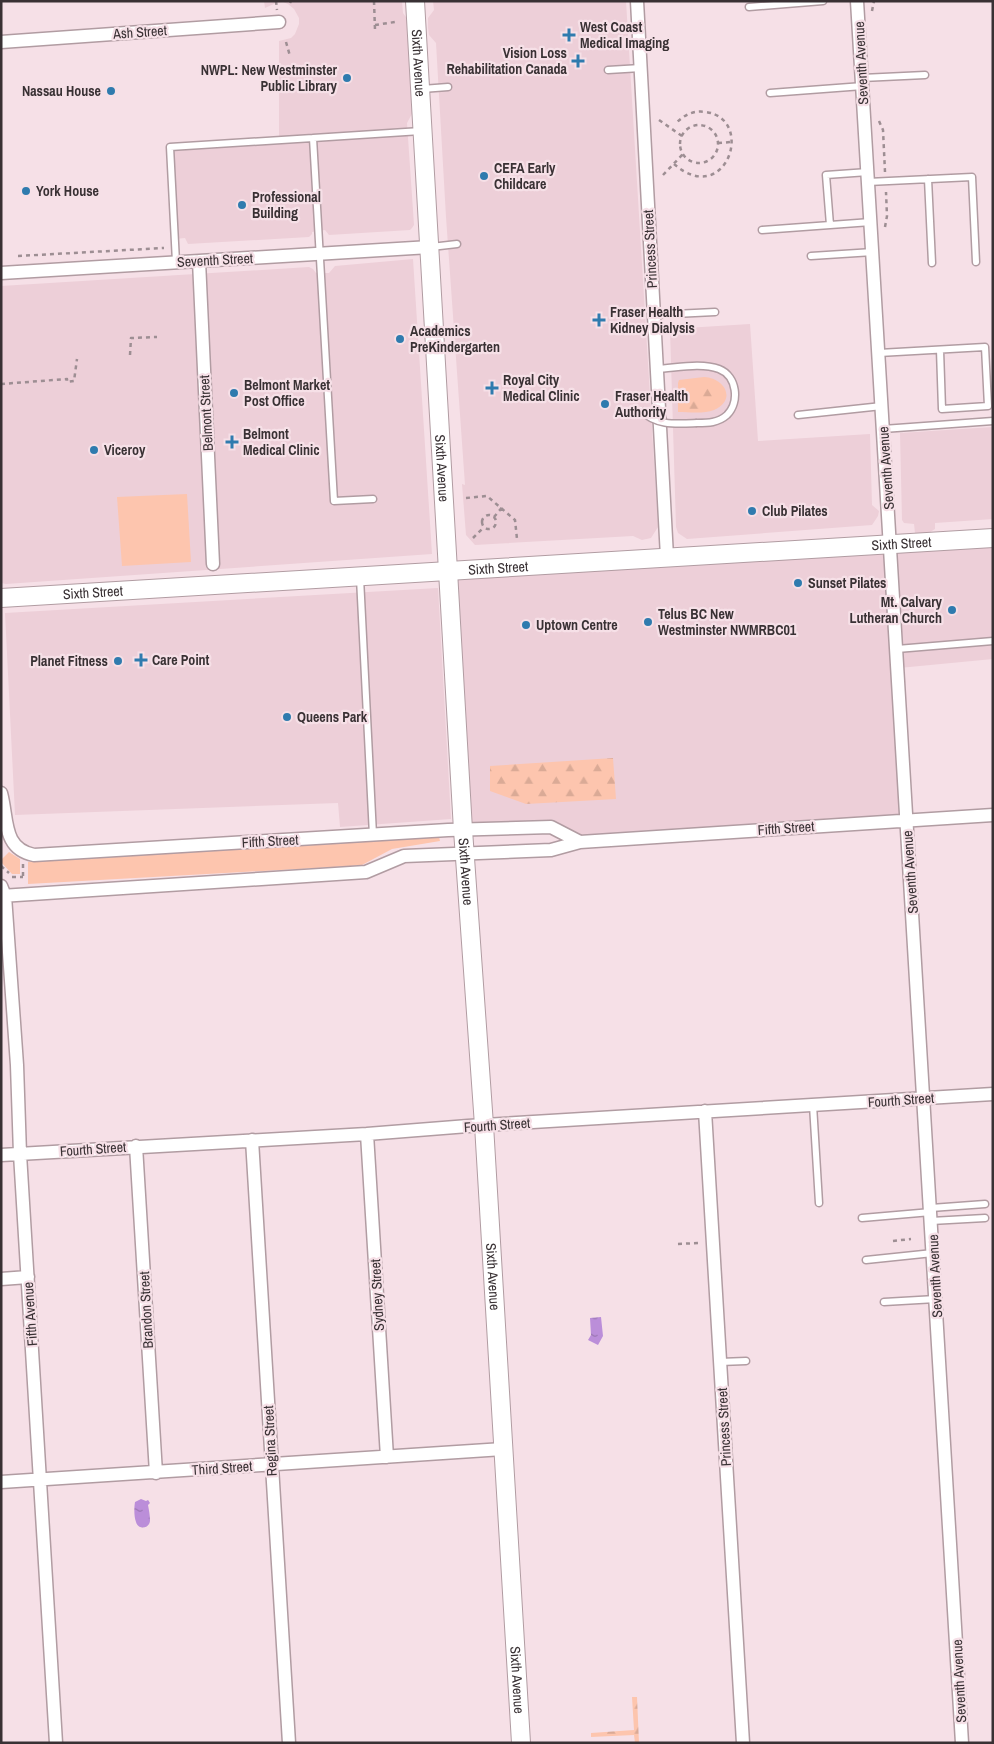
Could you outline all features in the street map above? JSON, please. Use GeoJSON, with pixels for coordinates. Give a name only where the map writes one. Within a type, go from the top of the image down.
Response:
{"type":"FeatureCollection","features":[{"type":"Feature","properties":{"kind":"street","name":"Sixth Avenue"},"geometry":{"type":"LineString","coordinates":[[415,1],[463,830],[484,1125],[521,1743]]}},
{"type":"Feature","properties":{"kind":"street","name":"Princess Street"},"geometry":{"type":"LineString","coordinates":[[637,1],[666,557]]}},
{"type":"Feature","properties":{"kind":"street","name":"Seventh Avenue"},"geometry":{"type":"LineString","coordinates":[[858,1],[962,1743]]}},
{"type":"Feature","properties":{"kind":"street","name":"Ash Street"},"geometry":{"type":"LineString","coordinates":[[1,42],[279,22]]}},
{"type":"Feature","properties":{"kind":"street","name":"Seventh Street"},"geometry":{"type":"LineString","coordinates":[[1,273],[430,247]]}},
{"type":"Feature","properties":{"kind":"street","name":"Belmont Street"},"geometry":{"type":"LineString","coordinates":[[199,261],[213,564]]}},
{"type":"Feature","properties":{"kind":"street","name":"Sixth Street"},"geometry":{"type":"LineString","coordinates":[[1,598],[993,538]]}},
{"type":"Feature","properties":{"kind":"street","name":"Fifth Street"},"geometry":{"type":"LineString","coordinates":[[1,794],[8,832],[14,845],[23,853],[34,855],[463,830],[551,827],[580,842]]}},
{"type":"Feature","properties":{"kind":"street","name":"Fifth Street"},"geometry":{"type":"LineString","coordinates":[[2,893],[366,872],[404,856],[550,850],[580,842],[993,815]]}},
{"type":"Feature","properties":{"kind":"street","name":"Fifth Avenue"},"geometry":{"type":"LineString","coordinates":[[2,893],[16,1065],[56,1743]]}},
{"type":"Feature","properties":{"kind":"street","name":"Fourth Street"},"geometry":{"type":"LineString","coordinates":[[1,1155],[367,1134],[484,1125],[993,1094]]}},
{"type":"Feature","properties":{"kind":"street","name":"Princess Street"},"geometry":{"type":"LineString","coordinates":[[705,1111],[743,1743]]}},
{"type":"Feature","properties":{"kind":"street","name":"Sydney Street"},"geometry":{"type":"LineString","coordinates":[[367,1134],[387,1456]]}},
{"type":"Feature","properties":{"kind":"street","name":"Regina Street"},"geometry":{"type":"LineString","coordinates":[[252,1140],[289,1743]]}},
{"type":"Feature","properties":{"kind":"street","name":"Brandon Street"},"geometry":{"type":"LineString","coordinates":[[136,1146],[156,1473]]}},
{"type":"Feature","properties":{"kind":"street"},"geometry":{"type":"LineString","coordinates":[[1,1280],[28,1278]]}},
{"type":"Feature","properties":{"kind":"street","name":"Third Street"},"geometry":{"type":"LineString","coordinates":[[1,1482],[503,1449]]}},
{"type":"Feature","properties":{"kind":"lane"},"geometry":{"type":"LineString","coordinates":[[749,6],[824,1]]}},
{"type":"Feature","properties":{"kind":"lane"},"geometry":{"type":"LineString","coordinates":[[608,70],[641,68]]}},
{"type":"Feature","properties":{"kind":"lane"},"geometry":{"type":"LineString","coordinates":[[770,93],[925,75]]}},
{"type":"Feature","properties":{"kind":"lane"},"geometry":{"type":"LineString","coordinates":[[420,89],[448,87]]}},
{"type":"Feature","properties":{"kind":"lane"},"geometry":{"type":"LineString","coordinates":[[176,262],[170,147],[422,131]]}},
{"type":"Feature","properties":{"kind":"lane"},"geometry":{"type":"LineString","coordinates":[[313,138],[334,501],[373,499]]}},
{"type":"Feature","properties":{"kind":"lane"},"geometry":{"type":"LineString","coordinates":[[830,225],[826,175],[928,179],[972,177],[976,262]]}},
{"type":"Feature","properties":{"kind":"lane"},"geometry":{"type":"LineString","coordinates":[[928,179],[932,263]]}},
{"type":"Feature","properties":{"kind":"lane"},"geometry":{"type":"LineString","coordinates":[[762,230],[871,222]]}},
{"type":"Feature","properties":{"kind":"lane"},"geometry":{"type":"LineString","coordinates":[[430,247],[457,244]]}},
{"type":"Feature","properties":{"kind":"lane"},"geometry":{"type":"LineString","coordinates":[[811,256],[873,252]]}},
{"type":"Feature","properties":{"kind":"lane"},"geometry":{"type":"LineString","coordinates":[[654,315],[715,312]]}},
{"type":"Feature","properties":{"kind":"lane"},"geometry":{"type":"LineString","coordinates":[[879,353],[985,347],[988,406],[942,409],[940,350]]}},
{"type":"Feature","properties":{"kind":"lane"},"geometry":{"type":"LineString","coordinates":[[640,410],[654,421],[666,424],[715,422],[728,414],[736,397],[733,381],[722,370],[708,366],[657,369]]}},
{"type":"Feature","properties":{"kind":"lane"},"geometry":{"type":"LineString","coordinates":[[798,415],[882,406]]}},
{"type":"Feature","properties":{"kind":"lane"},"geometry":{"type":"LineString","coordinates":[[884,428],[993,421]]}},
{"type":"Feature","properties":{"kind":"lane"},"geometry":{"type":"LineString","coordinates":[[360,577],[374,835]]}},
{"type":"Feature","properties":{"kind":"lane"},"geometry":{"type":"LineString","coordinates":[[897,649],[993,641]]}},
{"type":"Feature","properties":{"kind":"lane"},"geometry":{"type":"LineString","coordinates":[[813,1105],[819,1203]]}},
{"type":"Feature","properties":{"kind":"lane"},"geometry":{"type":"LineString","coordinates":[[862,1218],[931,1214],[985,1204]]}},
{"type":"Feature","properties":{"kind":"lane"},"geometry":{"type":"LineString","coordinates":[[931,1214],[985,1218]]}},
{"type":"Feature","properties":{"kind":"lane"},"geometry":{"type":"LineString","coordinates":[[866,1260],[933,1253]]}},
{"type":"Feature","properties":{"kind":"lane"},"geometry":{"type":"LineString","coordinates":[[884,1302],[936,1299]]}},
{"type":"Feature","properties":{"kind":"lane"},"geometry":{"type":"LineString","coordinates":[[720,1362],[746,1360]]}},
{"type":"Feature","properties":{"kind":"path"},"geometry":{"type":"LineString","coordinates":[[374,1],[375,30]]}},
{"type":"Feature","properties":{"kind":"path"},"geometry":{"type":"LineString","coordinates":[[374,24],[395,22]]}},
{"type":"Feature","properties":{"kind":"path"},"geometry":{"type":"LineString","coordinates":[[286,42],[290,56]]}},
{"type":"Feature","properties":{"kind":"path"},"geometry":{"type":"LineString","coordinates":[[674,164],[684,173],[693,176],[710,175],[726,164],[730,155],[731,142],[730,129],[727,124],[711,113],[694,112],[684,116],[675,124]]}},
{"type":"Feature","properties":{"kind":"path"},"geometry":{"type":"LineString","coordinates":[[660,120],[682,136]]}},
{"type":"Feature","properties":{"kind":"path"},"geometry":{"type":"LineString","coordinates":[[703,126],[714,132],[718,143],[715,155],[705,162],[692,162],[683,154],[681,148],[682,136],[691,127],[703,126]]}},
{"type":"Feature","properties":{"kind":"path"},"geometry":{"type":"LineString","coordinates":[[718,143],[731,142]]}},
{"type":"Feature","properties":{"kind":"path"},"geometry":{"type":"LineString","coordinates":[[663,175],[683,154]]}},
{"type":"Feature","properties":{"kind":"path"},"geometry":{"type":"LineString","coordinates":[[11,257],[175,247]]}},
{"type":"Feature","properties":{"kind":"path"},"geometry":{"type":"LineString","coordinates":[[130,354],[131,338],[157,336]]}},
{"type":"Feature","properties":{"kind":"path"},"geometry":{"type":"LineString","coordinates":[[1,384],[67,379],[67,382],[74,381],[77,359]]}},
{"type":"Feature","properties":{"kind":"path"},"geometry":{"type":"LineString","coordinates":[[466,498],[487,496],[502,507],[515,520],[517,539]]}},
{"type":"Feature","properties":{"kind":"path"},"geometry":{"type":"LineString","coordinates":[[494,517],[502,507]]}},
{"type":"Feature","properties":{"kind":"path"},"geometry":{"type":"LineString","coordinates":[[488,514],[494,517],[496,521],[493,528],[488,529],[484,527],[482,522],[484,516],[488,514]]}},
{"type":"Feature","properties":{"kind":"path"},"geometry":{"type":"LineString","coordinates":[[473,538],[484,527]]}},
{"type":"Feature","properties":{"kind":"path"},"geometry":{"type":"LineString","coordinates":[[23,863],[23,882]]}},
{"type":"Feature","properties":{"kind":"path"},"geometry":{"type":"LineString","coordinates":[[1,866],[12,877],[23,877]]}},
{"type":"Feature","properties":{"kind":"path"},"geometry":{"type":"LineString","coordinates":[[893,1241],[911,1239]]}},
{"type":"Feature","properties":{"kind":"path"},"geometry":{"type":"LineString","coordinates":[[678,1244],[700,1243]]}},
{"type":"Feature","properties":{"kind":"shaded area"},"geometry":{"type":"Polygon","coordinates":[[[264,1],[402,1],[403,13],[408,20],[413,112],[407,123],[414,225],[410,230],[329,235],[325,230],[312,232],[309,237],[188,244],[185,238],[175,239],[170,147],[279,140],[279,41],[291,38],[295,34],[299,18],[294,9],[288,4],[283,2],[276,3],[265,8],[264,1]]]}},
{"type":"Feature","properties":{"kind":"shaded area"},"geometry":{"type":"Polygon","coordinates":[[[433,1],[626,1],[658,527],[651,538],[642,540],[633,536],[475,545],[466,535],[462,484],[465,485],[436,43],[429,35],[428,28],[428,18],[434,10],[433,1]]]}},
{"type":"Feature","properties":{"kind":"shaded area"},"geometry":{"type":"Polygon","coordinates":[[[413,259],[432,554],[1,583],[1,286],[309,267],[316,273],[329,273],[335,266],[413,259]]]}},
{"type":"Feature","properties":{"kind":"shaded area"},"geometry":{"type":"Polygon","coordinates":[[[750,324],[758,441],[870,434],[872,505],[879,511],[872,525],[687,539],[678,533],[676,527],[670,329],[750,324]]]}},
{"type":"Feature","properties":{"kind":"shaded area"},"geometry":{"type":"Polygon","coordinates":[[[993,427],[993,519],[935,523],[935,529],[927,534],[917,535],[914,524],[904,523],[902,520],[900,433],[993,427]]]}},
{"type":"Feature","properties":{"kind":"shaded area"},"geometry":{"type":"Polygon","coordinates":[[[993,538],[993,659],[899,668],[907,820],[580,842],[551,827],[463,830],[449,571],[993,538]]]}},
{"type":"Feature","properties":{"kind":"shaded area"},"geometry":{"type":"Polygon","coordinates":[[[438,588],[451,819],[340,827],[338,803],[15,815],[5,613],[438,588]]]}},
{"type":"Feature","properties":{"kind":"green space"},"geometry":{"type":"Polygon","coordinates":[[[704,377],[718,381],[722,385],[726,390],[725,401],[721,406],[710,411],[678,412],[679,380],[704,377]]]}},
{"type":"Feature","properties":{"kind":"green space"},"geometry":{"type":"Polygon","coordinates":[[[711,383],[722,394],[718,403],[705,408],[690,409],[687,407],[687,402],[701,390],[704,384],[711,383]]]}},
{"type":"Feature","properties":{"kind":"green space"},"geometry":{"type":"Polygon","coordinates":[[[187,494],[191,562],[122,566],[117,497],[187,494]]]}},
{"type":"Feature","properties":{"kind":"green space"},"geometry":{"type":"Polygon","coordinates":[[[613,758],[616,799],[526,804],[490,791],[490,766],[613,758]]]}},
{"type":"Feature","properties":{"kind":"green space"},"geometry":{"type":"Polygon","coordinates":[[[439,837],[440,841],[392,849],[362,865],[28,884],[28,862],[439,837]]]}},
{"type":"Feature","properties":{"kind":"green space"},"geometry":{"type":"Polygon","coordinates":[[[9,852],[20,859],[20,874],[12,874],[1,862],[9,852]]]}},
{"type":"Feature","properties":{"kind":"green space"},"geometry":{"type":"Polygon","coordinates":[[[632,1697],[637,1697],[639,1743],[635,1743],[634,1735],[591,1737],[591,1733],[634,1730],[632,1697]]]}},
{"type":"Feature","properties":{"kind":"water"},"geometry":{"type":"Polygon","coordinates":[[[601,1317],[603,1336],[598,1345],[588,1340],[591,1335],[590,1318],[601,1317]]]}},
{"type":"Feature","properties":{"kind":"water"},"geometry":{"type":"Polygon","coordinates":[[[141,1499],[148,1500],[150,1503],[148,1505],[150,1521],[148,1526],[143,1528],[137,1525],[134,1510],[135,1502],[141,1499]]]}},
{"type":"Feature","properties":{"kind":"place","name":"West Coast Medical Imaging"},"geometry":{"type":"Point","coordinates":[569,35]}},
{"type":"Feature","properties":{"kind":"place","name":"Vision Loss Rehabilitation Canada"},"geometry":{"type":"Point","coordinates":[578,61]}},
{"type":"Feature","properties":{"kind":"place","name":"NWPL: New Westminster Public Library"},"geometry":{"type":"Point","coordinates":[347,78]}},
{"type":"Feature","properties":{"kind":"place","name":"Nassau House"},"geometry":{"type":"Point","coordinates":[111,91]}},
{"type":"Feature","properties":{"kind":"place","name":"CEFA Early Childcare"},"geometry":{"type":"Point","coordinates":[484,176]}},
{"type":"Feature","properties":{"kind":"place","name":"York House"},"geometry":{"type":"Point","coordinates":[26,191]}},
{"type":"Feature","properties":{"kind":"place","name":"Professional Building"},"geometry":{"type":"Point","coordinates":[242,205]}},
{"type":"Feature","properties":{"kind":"place","name":"Fraser Health Kidney Dialysis"},"geometry":{"type":"Point","coordinates":[599,320]}},
{"type":"Feature","properties":{"kind":"place","name":"Academics PreKindergarten"},"geometry":{"type":"Point","coordinates":[400,339]}},
{"type":"Feature","properties":{"kind":"place","name":"Royal City Medical Clinic"},"geometry":{"type":"Point","coordinates":[492,388]}},
{"type":"Feature","properties":{"kind":"place","name":"Belmont Market Post Office"},"geometry":{"type":"Point","coordinates":[234,393]}},
{"type":"Feature","properties":{"kind":"place","name":"Fraser Health Authority"},"geometry":{"type":"Point","coordinates":[605,404]}},
{"type":"Feature","properties":{"kind":"place","name":"Belmont Medical Clinic"},"geometry":{"type":"Point","coordinates":[232,442]}},
{"type":"Feature","properties":{"kind":"place","name":"Viceroy"},"geometry":{"type":"Point","coordinates":[94,450]}},
{"type":"Feature","properties":{"kind":"place","name":"Club Pilates"},"geometry":{"type":"Point","coordinates":[752,511]}},
{"type":"Feature","properties":{"kind":"place","name":"Sunset Pilates"},"geometry":{"type":"Point","coordinates":[798,583]}},
{"type":"Feature","properties":{"kind":"place","name":"Mt. Calvary Lutheran Church"},"geometry":{"type":"Point","coordinates":[952,610]}},
{"type":"Feature","properties":{"kind":"place","name":"Telus BC New Westminster NWMRBC01"},"geometry":{"type":"Point","coordinates":[648,622]}},
{"type":"Feature","properties":{"kind":"place","name":"Uptown Centre"},"geometry":{"type":"Point","coordinates":[526,625]}},
{"type":"Feature","properties":{"kind":"place","name":"Care Point"},"geometry":{"type":"Point","coordinates":[141,660]}},
{"type":"Feature","properties":{"kind":"place","name":"Planet Fitness"},"geometry":{"type":"Point","coordinates":[118,661]}},
{"type":"Feature","properties":{"kind":"place","name":"Queens Park"},"geometry":{"type":"Point","coordinates":[287,717]}}]}
